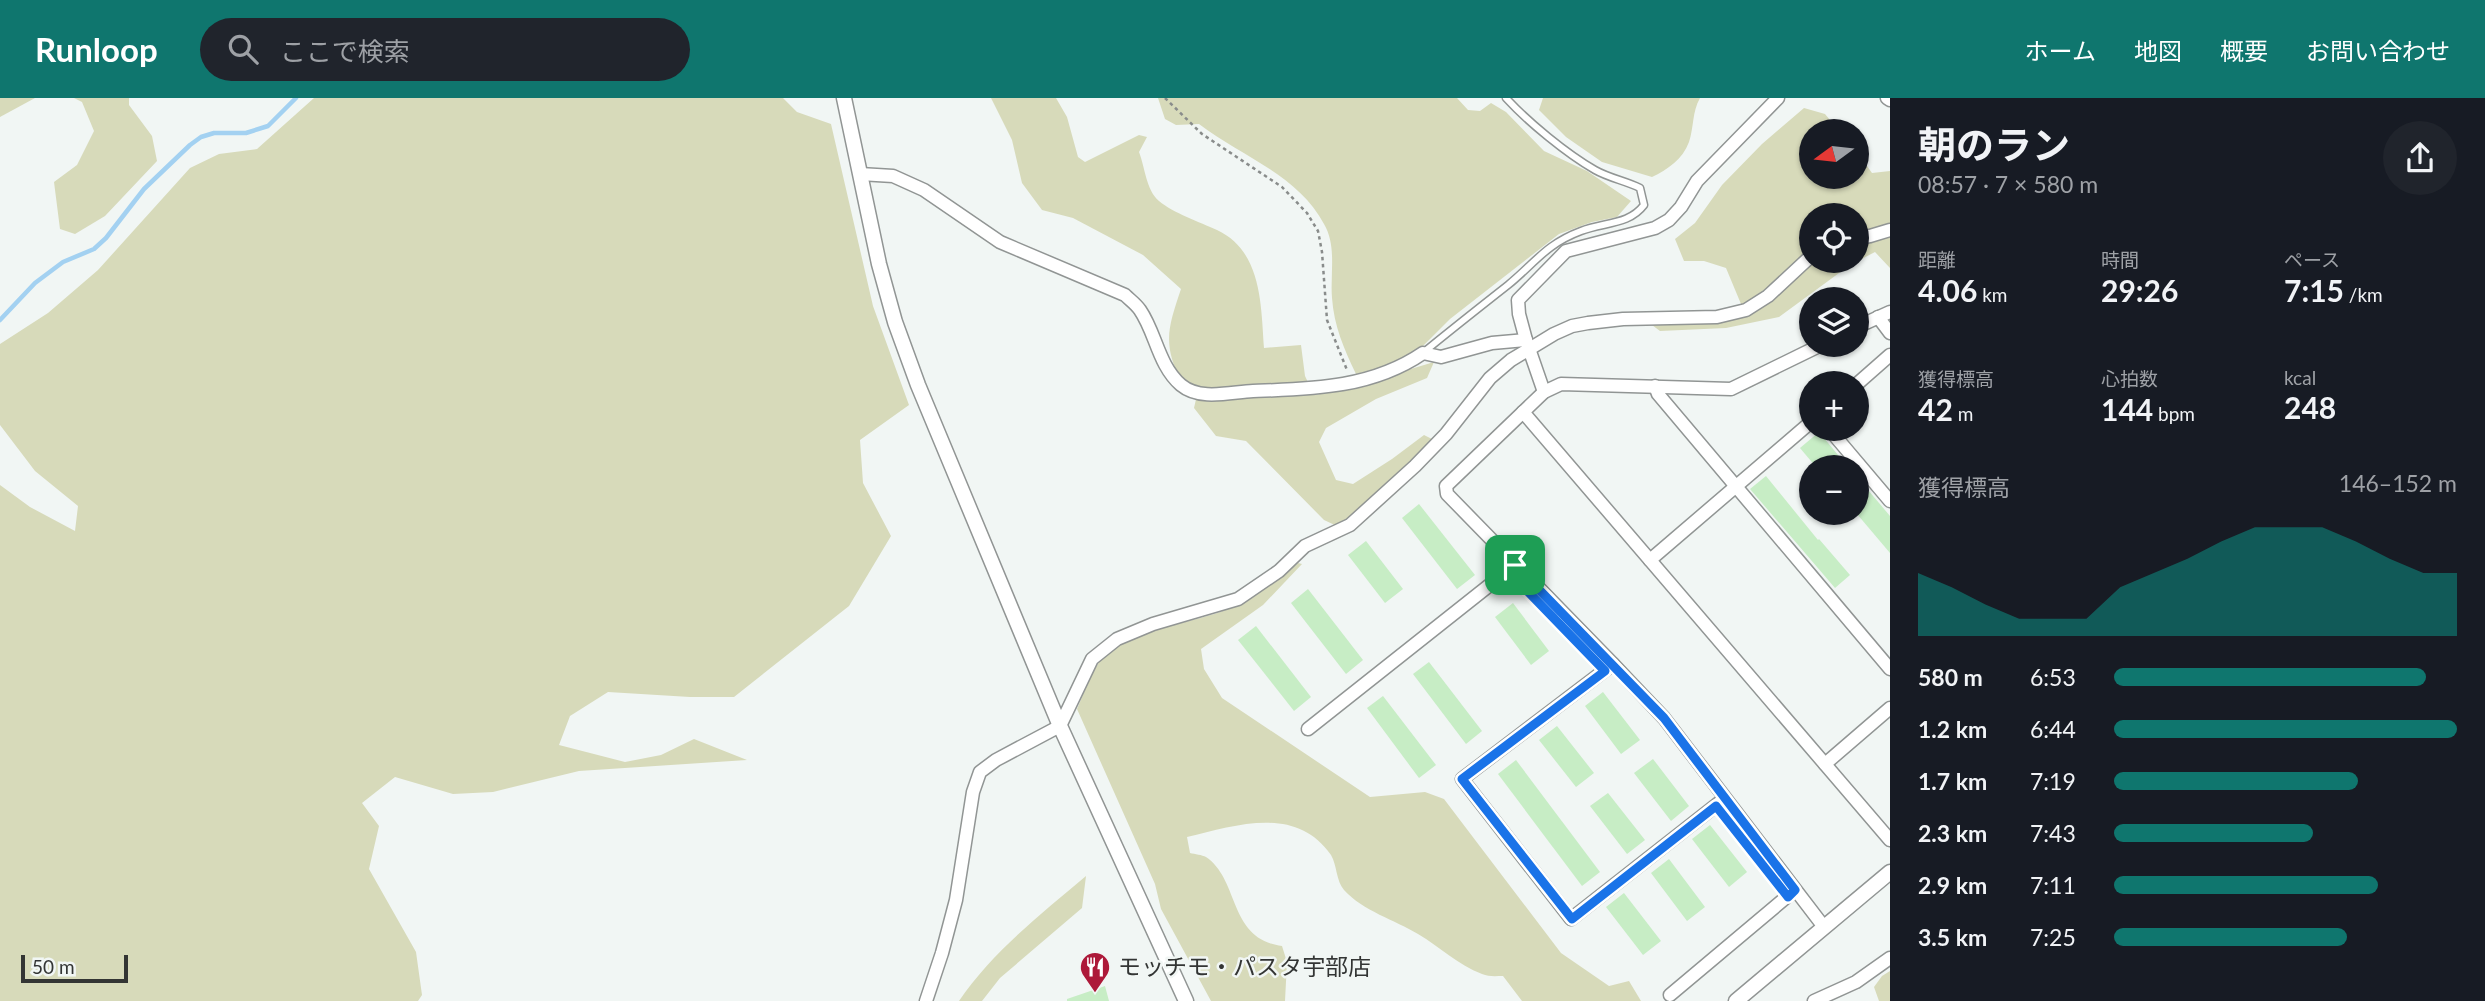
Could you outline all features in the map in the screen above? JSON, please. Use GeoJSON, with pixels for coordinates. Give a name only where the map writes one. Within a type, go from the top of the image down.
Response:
{"type":"FeatureCollection","features":[{"type":"Feature","properties":{"kind":"street"},"geometry":{"type":"LineString","coordinates":[[844,98],[882,276],[918,385],[1060,726],[1186,1001]]}},
{"type":"Feature","properties":{"kind":"street"},"geometry":{"type":"LineString","coordinates":[[1544,392],[1527,345],[1518,300],[1566,251],[1655,228],[1669,220],[1681,207],[1697,181],[1778,98]]}},
{"type":"Feature","properties":{"kind":"street"},"geometry":{"type":"LineString","coordinates":[[860,174],[893,176],[924,190],[1000,242],[1125,295],[1139,308],[1165,365],[1181,386],[1202,394],[1304,390],[1353,382],[1402,368],[1423,353],[1441,357],[1493,343],[1527,345]]}},
{"type":"Feature","properties":{"kind":"street"},"geometry":{"type":"LineString","coordinates":[[1869,236],[1890,230]]}},
{"type":"Feature","properties":{"kind":"street"},"geometry":{"type":"LineString","coordinates":[[926,1001],[943,953],[956,900],[973,792],[980,772],[996,760],[1060,726],[1092,659],[1117,639],[1153,624],[1238,599],[1279,571],[1305,546],[1350,525],[1415,466],[1446,434],[1490,379],[1527,345],[1572,326],[1588,323],[1623,319],[1704,318],[1746,310],[1768,296],[1799,267]]}},
{"type":"Feature","properties":{"kind":"street"},"geometry":{"type":"LineString","coordinates":[[1884,314],[1890,333]]}},
{"type":"Feature","properties":{"kind":"street"},"geometry":{"type":"LineString","coordinates":[[1869,373],[1890,355]]}},
{"type":"Feature","properties":{"kind":"street"},"geometry":{"type":"LineString","coordinates":[[1799,356],[1731,389],[1561,384],[1544,392],[1446,486],[1447,494],[1664,718],[1824,927]]}},
{"type":"Feature","properties":{"kind":"street"},"geometry":{"type":"LineString","coordinates":[[1656,386],[1658,394],[1890,669]]}},
{"type":"Feature","properties":{"kind":"street"},"geometry":{"type":"LineString","coordinates":[[1523,412],[1890,840]]}},
{"type":"Feature","properties":{"kind":"street"},"geometry":{"type":"LineString","coordinates":[[1650,560],[1799,433]]}},
{"type":"Feature","properties":{"kind":"street"},"geometry":{"type":"LineString","coordinates":[[1839,441],[1890,501]]}},
{"type":"Feature","properties":{"kind":"street"},"geometry":{"type":"LineString","coordinates":[[1308,729],[1515,565]]}},
{"type":"Feature","properties":{"kind":"street"},"geometry":{"type":"LineString","coordinates":[[1613,664],[1462,779],[1572,919],[1724,799]]}},
{"type":"Feature","properties":{"kind":"street"},"geometry":{"type":"LineString","coordinates":[[1825,764],[1890,708]]}},
{"type":"Feature","properties":{"kind":"street"},"geometry":{"type":"LineString","coordinates":[[1736,1001],[1890,872]]}},
{"type":"Feature","properties":{"kind":"street"},"geometry":{"type":"LineString","coordinates":[[1670,995],[1795,890]]}},
{"type":"Feature","properties":{"kind":"street"},"geometry":{"type":"LineString","coordinates":[[1814,1001],[1856,982],[1890,958]]}},
{"type":"Feature","properties":{"kind":"lane"},"geometry":{"type":"LineString","coordinates":[[1423,353],[1511,283],[1533,260],[1557,242],[1583,230],[1630,219],[1644,205],[1640,188],[1598,172],[1574,157],[1506,98]]}},
{"type":"Feature","properties":{"kind":"path"},"geometry":{"type":"LineString","coordinates":[[1166,98],[1202,134],[1282,187],[1307,213],[1318,230],[1327,320],[1353,382]]}},
{"type":"Feature","properties":{"kind":"green space"},"geometry":{"type":"Polygon","coordinates":[[[0,98],[35,98],[0,117],[0,98]]]}},
{"type":"Feature","properties":{"kind":"green space"},"geometry":{"type":"Polygon","coordinates":[[[74,98],[129,98],[129,105],[152,136],[157,161],[105,216],[75,234],[60,229],[54,182],[77,165],[94,131],[82,102],[74,98]]]}},
{"type":"Feature","properties":{"kind":"green space"},"geometry":{"type":"Polygon","coordinates":[[[314,98],[783,98],[797,112],[831,124],[873,306],[909,405],[860,440],[863,483],[891,536],[849,606],[734,697],[608,692],[570,716],[559,745],[625,762],[661,755],[694,739],[747,760],[579,771],[493,792],[453,794],[395,777],[362,803],[379,826],[369,869],[416,952],[422,995],[418,1001],[0,1001],[0,485],[30,507],[75,531],[78,506],[35,471],[0,425],[0,344],[48,313],[98,270],[190,168],[219,154],[257,149],[314,98]]]}},
{"type":"Feature","properties":{"kind":"green space"},"geometry":{"type":"Polygon","coordinates":[[[991,98],[1056,98],[1067,117],[1078,157],[1085,162],[1139,135],[1147,137],[1139,152],[1155,196],[1172,209],[1232,239],[1243,251],[1251,265],[1260,297],[1264,348],[1301,345],[1305,376],[1314,395],[1338,391],[1434,362],[1427,378],[1376,399],[1326,428],[1319,442],[1336,480],[1353,484],[1424,435],[1434,440],[1386,492],[1339,527],[1324,520],[1246,441],[1216,436],[1194,408],[1199,386],[1182,383],[1169,346],[1170,326],[1181,289],[1143,255],[1073,218],[1042,210],[1022,183],[1012,140],[991,98]]]}},
{"type":"Feature","properties":{"kind":"green space"},"geometry":{"type":"Polygon","coordinates":[[[1158,98],[1457,98],[1468,110],[1480,111],[1491,103],[1506,112],[1544,151],[1587,171],[1631,201],[1617,217],[1592,222],[1559,234],[1450,319],[1418,351],[1396,364],[1356,374],[1335,318],[1328,233],[1313,207],[1284,179],[1199,124],[1176,125],[1165,119],[1158,98]]]}},
{"type":"Feature","properties":{"kind":"green space"},"geometry":{"type":"Polygon","coordinates":[[[1543,98],[1700,98],[1691,136],[1683,154],[1652,177],[1602,162],[1566,137],[1539,110],[1543,98]]]}},
{"type":"Feature","properties":{"kind":"green space"},"geometry":{"type":"Polygon","coordinates":[[[1804,108],[1825,114],[1829,119],[1799,119],[1799,189],[1869,189],[1869,169],[1872,173],[1890,171],[1890,268],[1875,252],[1869,255],[1869,203],[1799,203],[1799,273],[1839,273],[1820,287],[1799,287],[1799,302],[1779,317],[1726,328],[1660,331],[1652,325],[1726,321],[1741,304],[1726,268],[1704,261],[1684,261],[1675,239],[1695,223],[1722,185],[1762,144],[1804,108]]]}},
{"type":"Feature","properties":{"kind":"green space"},"geometry":{"type":"Polygon","coordinates":[[[1298,563],[1302,564],[1263,605],[1201,649],[1204,669],[1222,698],[1370,797],[1425,792],[1444,799],[1561,953],[1609,986],[1629,981],[1641,1001],[1522,1001],[1503,976],[1487,976],[1473,970],[1418,934],[1352,897],[1341,886],[1331,855],[1317,839],[1301,829],[1265,823],[1245,824],[1187,837],[1190,853],[1206,857],[1217,867],[1243,921],[1252,932],[1265,941],[1282,946],[1287,962],[1285,1001],[1211,1001],[1161,909],[1155,884],[1077,709],[1095,668],[1113,648],[1142,635],[1231,608],[1261,591],[1298,563]]]}},
{"type":"Feature","properties":{"kind":"green space"},"geometry":{"type":"Polygon","coordinates":[[[1086,876],[1082,908],[1000,978],[982,1001],[959,1001],[1002,950],[1086,876]]]}},
{"type":"Feature","properties":{"kind":"green space"},"geometry":{"type":"Polygon","coordinates":[[[1890,971],[1890,1001],[1879,1001],[1874,987],[1882,976],[1890,971]]]}},
{"type":"Feature","properties":{"kind":"building"},"geometry":{"type":"Polygon","coordinates":[[[1808,441],[1826,441],[1838,455],[1806,455],[1800,448],[1808,441]]]}},
{"type":"Feature","properties":{"kind":"building"},"geometry":{"type":"Polygon","coordinates":[[[1766,476],[1799,517],[1799,525],[1806,525],[1850,575],[1835,588],[1750,489],[1766,476]]]}},
{"type":"Feature","properties":{"kind":"building"},"geometry":{"type":"Polygon","coordinates":[[[1869,491],[1890,516],[1890,553],[1866,525],[1869,525],[1869,491]]]}},
{"type":"Feature","properties":{"kind":"building"},"geometry":{"type":"Polygon","coordinates":[[[1419,504],[1475,575],[1457,589],[1402,518],[1419,504]]]}},
{"type":"Feature","properties":{"kind":"building"},"geometry":{"type":"Polygon","coordinates":[[[1366,541],[1403,589],[1385,603],[1348,555],[1366,541]]]}},
{"type":"Feature","properties":{"kind":"building"},"geometry":{"type":"Polygon","coordinates":[[[1308,589],[1363,660],[1346,674],[1291,603],[1308,589]]]}},
{"type":"Feature","properties":{"kind":"building"},"geometry":{"type":"Polygon","coordinates":[[[1513,603],[1549,651],[1531,665],[1495,617],[1513,603]]]}},
{"type":"Feature","properties":{"kind":"building"},"geometry":{"type":"Polygon","coordinates":[[[1256,626],[1311,697],[1294,711],[1238,640],[1256,626]]]}},
{"type":"Feature","properties":{"kind":"building"},"geometry":{"type":"Polygon","coordinates":[[[1429,662],[1482,731],[1466,744],[1413,674],[1429,662]]]}},
{"type":"Feature","properties":{"kind":"building"},"geometry":{"type":"Polygon","coordinates":[[[1603,692],[1640,740],[1621,754],[1585,706],[1603,692]]]}},
{"type":"Feature","properties":{"kind":"building"},"geometry":{"type":"Polygon","coordinates":[[[1383,696],[1436,765],[1419,778],[1367,708],[1383,696]]]}},
{"type":"Feature","properties":{"kind":"building"},"geometry":{"type":"Polygon","coordinates":[[[1557,726],[1594,773],[1576,787],[1539,740],[1557,726]]]}},
{"type":"Feature","properties":{"kind":"building"},"geometry":{"type":"Polygon","coordinates":[[[1653,759],[1689,806],[1671,821],[1634,773],[1653,759]]]}},
{"type":"Feature","properties":{"kind":"building"},"geometry":{"type":"Polygon","coordinates":[[[1516,760],[1600,872],[1582,886],[1498,774],[1516,760]]]}},
{"type":"Feature","properties":{"kind":"building"},"geometry":{"type":"Polygon","coordinates":[[[1608,793],[1645,840],[1627,854],[1590,806],[1608,793]]]}},
{"type":"Feature","properties":{"kind":"building"},"geometry":{"type":"Polygon","coordinates":[[[1710,825],[1747,872],[1729,887],[1692,839],[1710,825]]]}},
{"type":"Feature","properties":{"kind":"building"},"geometry":{"type":"Polygon","coordinates":[[[1669,859],[1705,907],[1687,921],[1651,873],[1669,859]]]}},
{"type":"Feature","properties":{"kind":"building"},"geometry":{"type":"Polygon","coordinates":[[[1624,893],[1661,941],[1643,955],[1606,907],[1624,893]]]}},
{"type":"Feature","properties":{"kind":"building","name":"モッチモ・パスタ宇部店"},"geometry":{"type":"Polygon","coordinates":[[[1105,986],[1109,1001],[1067,1001],[1067,999],[1105,986]]]}},
{"type":"Feature","properties":{"kind":"waterway"},"geometry":{"type":"LineString","coordinates":[[0,320],[35,283],[63,262],[94,249],[106,238],[144,189],[190,145],[201,137],[214,133],[246,133],[268,126],[296,98]]}},
{"type":"Feature","properties":{"kind":"place","name":"モッチモ・パスタ宇部店"},"geometry":{"type":"Point","coordinates":[1095,994]}},
{"type":"Feature","properties":{"kind":"route"},"geometry":{"type":"LineString","coordinates":[[1515,565],[1664,718],[1795,890],[1788,897],[1716,806],[1572,919],[1462,779],[1605,671],[1508,571],[1515,565]]}}]}
